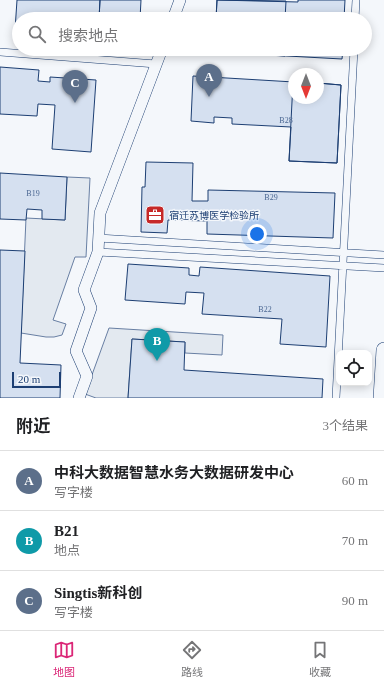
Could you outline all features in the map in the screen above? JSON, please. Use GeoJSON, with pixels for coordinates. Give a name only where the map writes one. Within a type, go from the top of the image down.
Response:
{"type":"FeatureCollection","features":[{"type":"Feature","properties":{"kind":"street"},"geometry":{"type":"LineString","coordinates":[[176,12],[180,0]]}},
{"type":"Feature","properties":{"kind":"street"},"geometry":{"type":"LineString","coordinates":[[79,398],[86,376],[76,350],[91,308],[84,290],[98,252],[100,213],[159,56]]}},
{"type":"Feature","properties":{"kind":"street"},"geometry":{"type":"LineString","coordinates":[[381,398],[384,350]]}},
{"type":"Feature","properties":{"kind":"lane"},"geometry":{"type":"LineString","coordinates":[[355,12],[356,0]]}},
{"type":"Feature","properties":{"kind":"lane"},"geometry":{"type":"LineString","coordinates":[[0,52],[12,53]]}},
{"type":"Feature","properties":{"kind":"lane"},"geometry":{"type":"LineString","coordinates":[[52,56],[156,64]]}},
{"type":"Feature","properties":{"kind":"lane"},"geometry":{"type":"LineString","coordinates":[[336,398],[354,56]]}},
{"type":"Feature","properties":{"kind":"lane"},"geometry":{"type":"LineString","coordinates":[[98,238],[384,255]]}},
{"type":"Feature","properties":{"kind":"lane"},"geometry":{"type":"LineString","coordinates":[[98,252],[384,268]]}},
{"type":"Feature","properties":{"kind":"shaded area"},"geometry":{"type":"Polygon","coordinates":[[[67,177],[90,178],[86,257],[75,257],[53,320],[66,324],[62,335],[46,337],[21,333],[26,218],[65,220],[67,177]]]}},
{"type":"Feature","properties":{"kind":"shaded area"},"geometry":{"type":"Polygon","coordinates":[[[109,328],[223,335],[222,355],[185,353],[185,342],[132,339],[128,398],[96,398],[85,394],[109,328]]]}},
{"type":"Feature","properties":{"kind":"building"},"geometry":{"type":"Polygon","coordinates":[[[17,0],[100,0],[99,12],[16,12],[17,0]]]}},
{"type":"Feature","properties":{"kind":"building"},"geometry":{"type":"Polygon","coordinates":[[[100,0],[141,0],[140,12],[99,12],[100,0]]]}},
{"type":"Feature","properties":{"kind":"building"},"geometry":{"type":"Polygon","coordinates":[[[217,0],[298,2],[298,0],[345,0],[344,12],[216,12],[217,0]]]}},
{"type":"Feature","properties":{"kind":"building"},"geometry":{"type":"Polygon","coordinates":[[[217,0],[286,1],[285,12],[216,12],[217,0]]]}},
{"type":"Feature","properties":{"kind":"building"},"geometry":{"type":"Polygon","coordinates":[[[287,56],[342,56],[342,59],[287,56]]]}},
{"type":"Feature","properties":{"kind":"building"},"geometry":{"type":"Polygon","coordinates":[[[0,67],[39,70],[38,81],[50,82],[50,77],[96,80],[91,152],[52,149],[55,105],[38,104],[37,116],[0,114],[0,67]]]}},
{"type":"Feature","properties":{"kind":"building"},"geometry":{"type":"Polygon","coordinates":[[[193,76],[288,82],[288,104],[324,104],[324,84],[341,85],[337,163],[289,161],[291,127],[232,124],[232,118],[214,117],[214,123],[191,121],[193,76]]]}},
{"type":"Feature","properties":{"kind":"building"},"geometry":{"type":"Polygon","coordinates":[[[324,84],[341,85],[337,163],[289,161],[292,104],[324,104],[324,84]]]}},
{"type":"Feature","properties":{"kind":"building"},"geometry":{"type":"Polygon","coordinates":[[[146,162],[193,163],[192,201],[208,201],[208,190],[335,193],[333,238],[207,234],[207,221],[168,220],[167,233],[141,232],[142,187],[145,187],[146,162]]]}},
{"type":"Feature","properties":{"kind":"building"},"geometry":{"type":"Polygon","coordinates":[[[0,173],[67,177],[65,220],[42,219],[42,210],[27,209],[26,220],[0,219],[0,173]]]}},
{"type":"Feature","properties":{"kind":"building"},"geometry":{"type":"Polygon","coordinates":[[[0,250],[25,251],[20,363],[61,365],[60,398],[0,398],[0,250]]]}},
{"type":"Feature","properties":{"kind":"building"},"geometry":{"type":"Polygon","coordinates":[[[128,264],[189,268],[189,275],[199,276],[200,267],[330,276],[326,347],[280,344],[282,319],[202,314],[204,293],[186,292],[185,304],[125,300],[128,264]]]}},
{"type":"Feature","properties":{"kind":"building"},"geometry":{"type":"Polygon","coordinates":[[[132,339],[185,342],[184,370],[323,379],[322,398],[128,398],[132,339]]]}},
{"type":"Feature","properties":{"kind":"place","name":"中科大数据智慧水务大数据研发中心"},"geometry":{"type":"Point","coordinates":[209,97]}},
{"type":"Feature","properties":{"kind":"place","name":"Singtis新科创"},"geometry":{"type":"Point","coordinates":[75,103]}},
{"type":"Feature","properties":{"kind":"place","name":"宿迁苏博医学检验所"},"geometry":{"type":"Point","coordinates":[155,215]}},
{"type":"Feature","properties":{"kind":"place","name":"B21"},"geometry":{"type":"Point","coordinates":[157,361]}}]}
